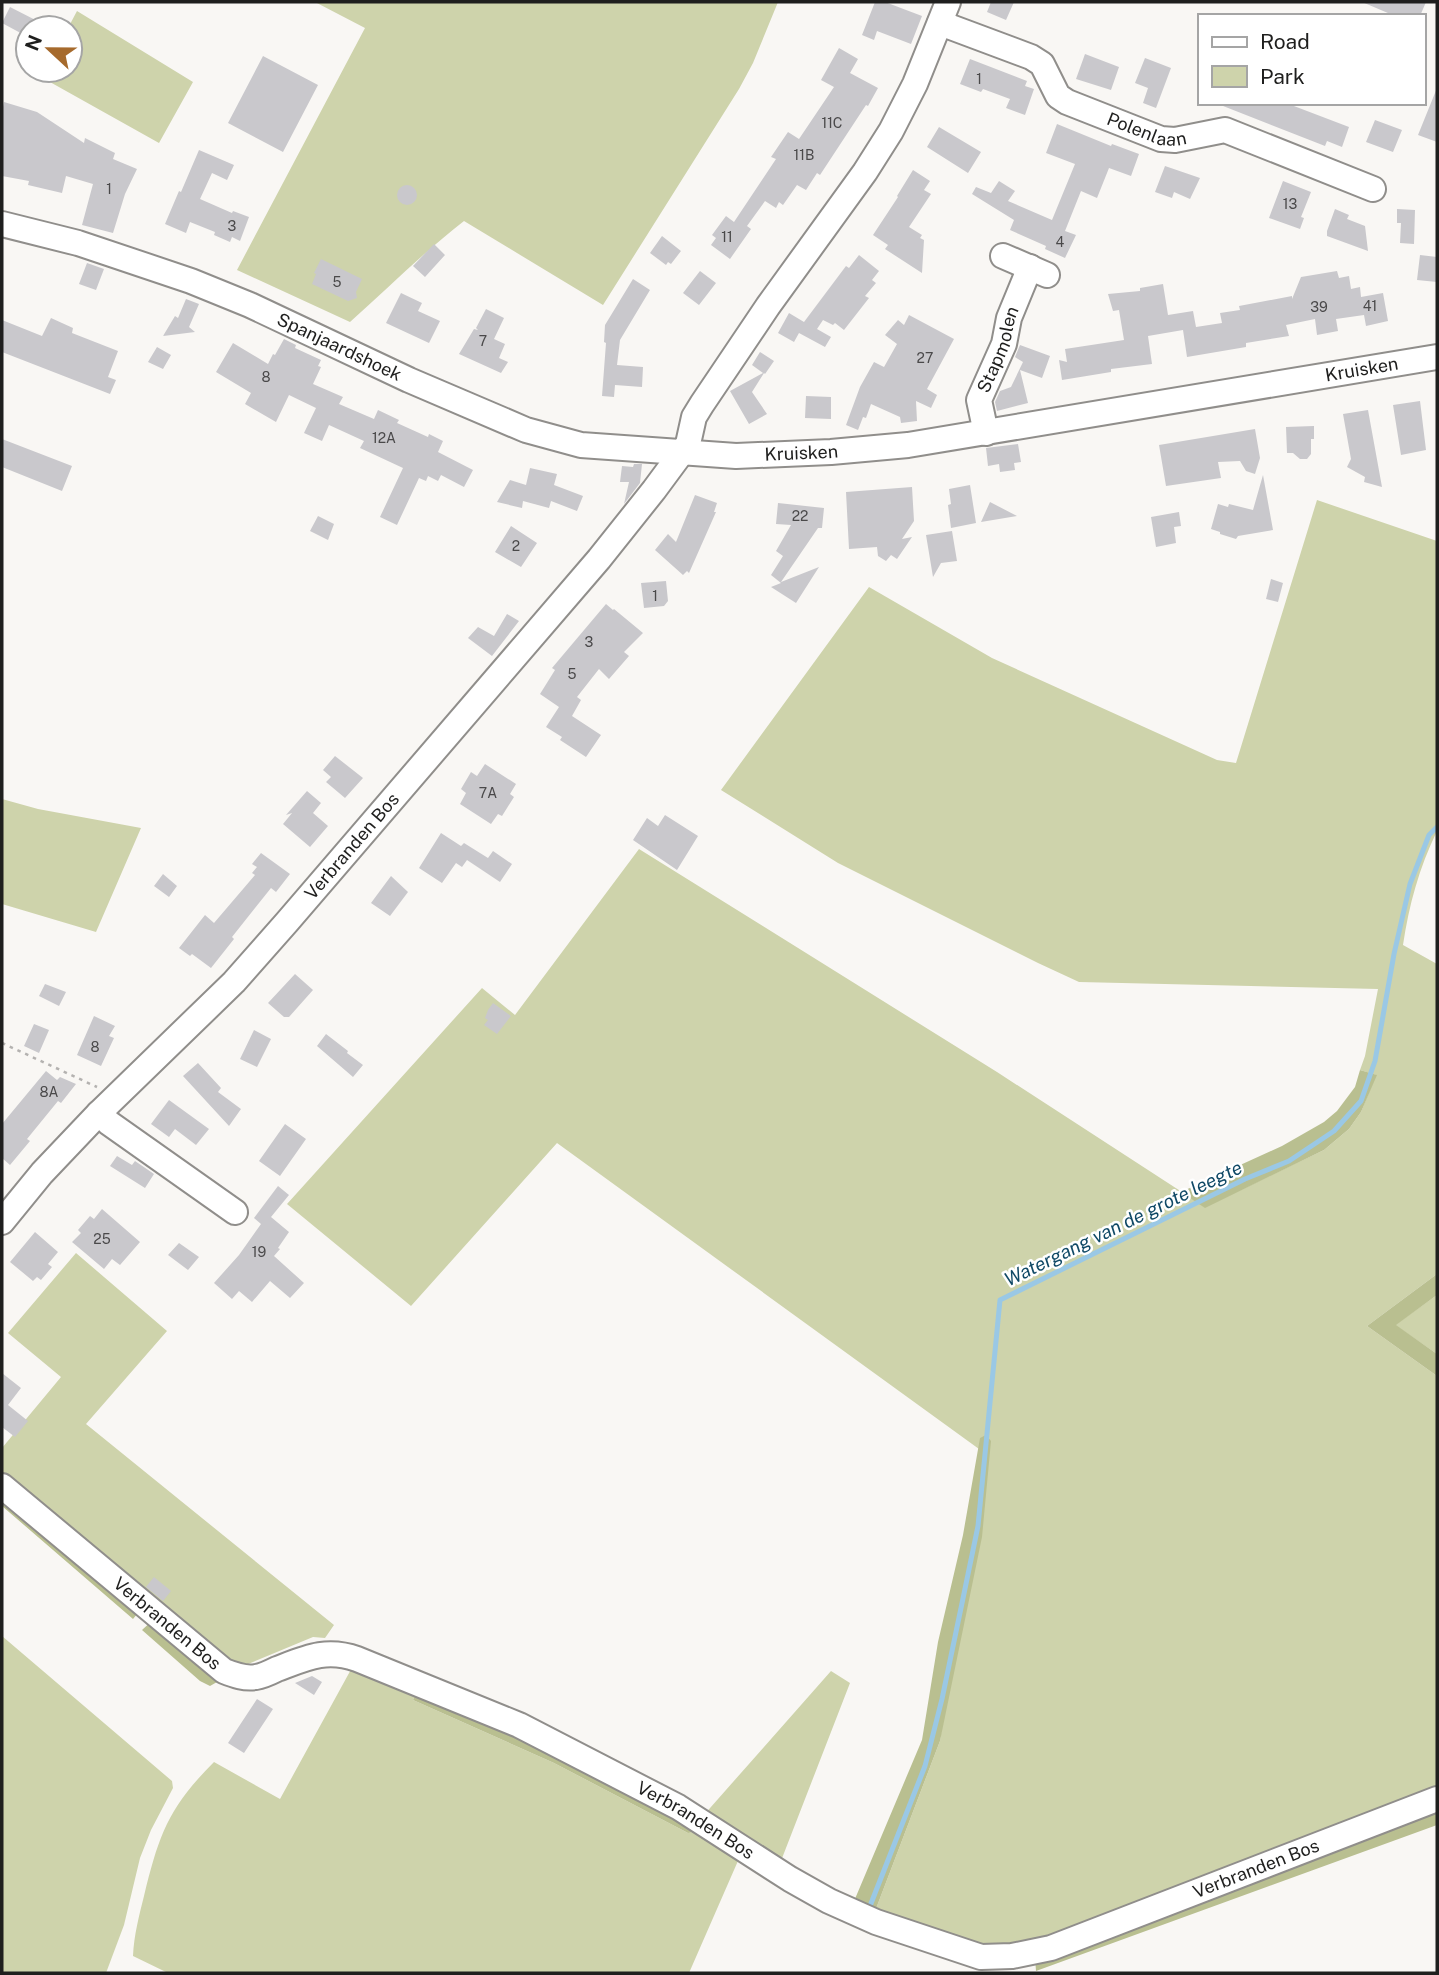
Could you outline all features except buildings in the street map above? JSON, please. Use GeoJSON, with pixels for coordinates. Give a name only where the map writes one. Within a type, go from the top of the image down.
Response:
{"type":"FeatureCollection","features":[{"type":"Feature","properties":{"kind":"street","name":"Polenlaan"},"geometry":{"type":"LineString","coordinates":[[944,12],[1042,64],[1058,96],[1067,102],[1161,139],[1175,140],[1225,130],[1373,189]]}},
{"type":"Feature","properties":{"kind":"street"},"geometry":{"type":"LineString","coordinates":[[682,452],[688,444],[694,417],[702,404],[891,131],[915,84],[944,12]]}},
{"type":"Feature","properties":{"kind":"street","name":"Spanjaardshoek"},"geometry":{"type":"LineString","coordinates":[[2,223],[78,243],[191,281],[526,430],[581,445],[682,452]]}},
{"type":"Feature","properties":{"kind":"street","name":"Stapmolen"},"geometry":{"type":"LineString","coordinates":[[986,433],[979,400],[1004,344],[1009,317],[1038,271],[1003,256]]}},
{"type":"Feature","properties":{"kind":"street","name":"Kruisken"},"geometry":{"type":"LineString","coordinates":[[682,452],[736,456],[908,445],[1437,357]]}},
{"type":"Feature","properties":{"kind":"street","name":"Verbranden Bos"},"geometry":{"type":"LineString","coordinates":[[2,1222],[42,1172],[106,1105],[224,991],[287,922],[599,559],[682,452]]}},
{"type":"Feature","properties":{"kind":"street"},"geometry":{"type":"LineString","coordinates":[[106,1105],[110,1123],[236,1212]]}},
{"type":"Feature","properties":{"kind":"street","name":"Verbranden Bos"},"geometry":{"type":"LineString","coordinates":[[2,1486],[224,1671],[239,1677],[255,1678],[305,1658],[327,1653],[343,1654],[357,1659],[519,1725],[617,1775],[678,1807],[829,1901],[876,1922],[981,1957],[1021,1955],[1051,1948],[1437,1798]]}},
{"type":"Feature","properties":{"kind":"path"},"geometry":{"type":"LineString","coordinates":[[2,1043],[110,1093],[106,1105]]}},
{"type":"Feature","properties":{"kind":"green space"},"geometry":{"type":"Polygon","coordinates":[[[315,2],[778,2],[753,63],[739,89],[603,305],[464,221],[350,322],[237,270],[365,28],[315,2]]]}},
{"type":"Feature","properties":{"kind":"green space"},"geometry":{"type":"Polygon","coordinates":[[[84,15],[193,82],[159,143],[54,84],[84,84],[84,15]]]}},
{"type":"Feature","properties":{"kind":"green space"},"geometry":{"type":"Polygon","coordinates":[[[1317,500],[1437,541],[1437,831],[1415,887],[1403,945],[1437,964],[1437,1274],[1367,1326],[1437,1376],[1437,1789],[1051,1939],[981,1949],[874,1914],[940,1741],[981,1438],[979,1449],[557,1143],[411,1306],[287,1204],[482,988],[515,1015],[639,849],[997,1072],[1205,1207],[1324,1150],[1349,1129],[1361,1112],[1376,1075],[1360,1070],[1378,989],[1079,982],[838,863],[721,790],[869,587],[992,658],[1217,760],[1236,763],[1317,500]]]}},
{"type":"Feature","properties":{"kind":"green space"},"geometry":{"type":"Polygon","coordinates":[[[2,799],[38,809],[141,828],[96,932],[2,904],[2,799]]]}},
{"type":"Feature","properties":{"kind":"green space"},"geometry":{"type":"Polygon","coordinates":[[[1360,1070],[1377,1075],[1361,1112],[1349,1129],[1324,1150],[1205,1208],[1181,1192],[1282,1146],[1324,1122],[1337,1111],[1355,1087],[1360,1070]]]}},
{"type":"Feature","properties":{"kind":"green space"},"geometry":{"type":"Polygon","coordinates":[[[76,1253],[167,1331],[86,1424],[334,1625],[325,1638],[313,1637],[236,1669],[2,1475],[2,1448],[61,1377],[8,1333],[76,1253]]]}},
{"type":"Feature","properties":{"kind":"green space"},"geometry":{"type":"Polygon","coordinates":[[[1437,1274],[1437,1295],[1396,1325],[1437,1354],[1437,1376],[1367,1326],[1437,1274]]]}},
{"type":"Feature","properties":{"kind":"green space"},"geometry":{"type":"Polygon","coordinates":[[[1437,1295],[1437,1354],[1395,1325],[1437,1295]]]}},
{"type":"Feature","properties":{"kind":"green space"},"geometry":{"type":"Polygon","coordinates":[[[986,1435],[991,1441],[982,1537],[940,1741],[874,1914],[852,1906],[922,1740],[938,1642],[963,1535],[980,1438],[986,1435]]]}},
{"type":"Feature","properties":{"kind":"green space"},"geometry":{"type":"Polygon","coordinates":[[[2,1492],[142,1608],[133,1619],[2,1506],[2,1492]]]}},
{"type":"Feature","properties":{"kind":"green space"},"geometry":{"type":"Polygon","coordinates":[[[154,1619],[221,1675],[217,1682],[210,1686],[200,1681],[142,1630],[154,1619]]]}},
{"type":"Feature","properties":{"kind":"green space"},"geometry":{"type":"Polygon","coordinates":[[[2,1636],[172,1781],[173,1788],[140,1858],[124,1925],[106,1973],[2,1973],[2,1636]]]}},
{"type":"Feature","properties":{"kind":"green space"},"geometry":{"type":"Polygon","coordinates":[[[354,1664],[418,1689],[413,1700],[554,1763],[688,1833],[696,1832],[741,1854],[689,1973],[168,1973],[133,1956],[139,1918],[161,1839],[167,1823],[198,1778],[214,1762],[280,1799],[354,1664]]]}},
{"type":"Feature","properties":{"kind":"green space"},"geometry":{"type":"Polygon","coordinates":[[[831,1671],[850,1683],[779,1866],[703,1816],[831,1671]]]}},
{"type":"Feature","properties":{"kind":"green space"},"geometry":{"type":"Polygon","coordinates":[[[418,1689],[676,1811],[696,1832],[688,1833],[554,1763],[413,1700],[418,1689]]]}},
{"type":"Feature","properties":{"kind":"green space"},"geometry":{"type":"Polygon","coordinates":[[[1437,1808],[1437,1825],[1036,1971],[1035,1958],[1437,1808]]]}},
{"type":"Feature","properties":{"kind":"waterway","name":"Watergang van de grote leegte"},"geometry":{"type":"LineString","coordinates":[[870,1906],[925,1766],[942,1699],[978,1526],[1000,1300],[1245,1179],[1289,1161],[1334,1131],[1361,1101],[1375,1061],[1394,954],[1410,884],[1429,835],[1437,827]]}}]}
